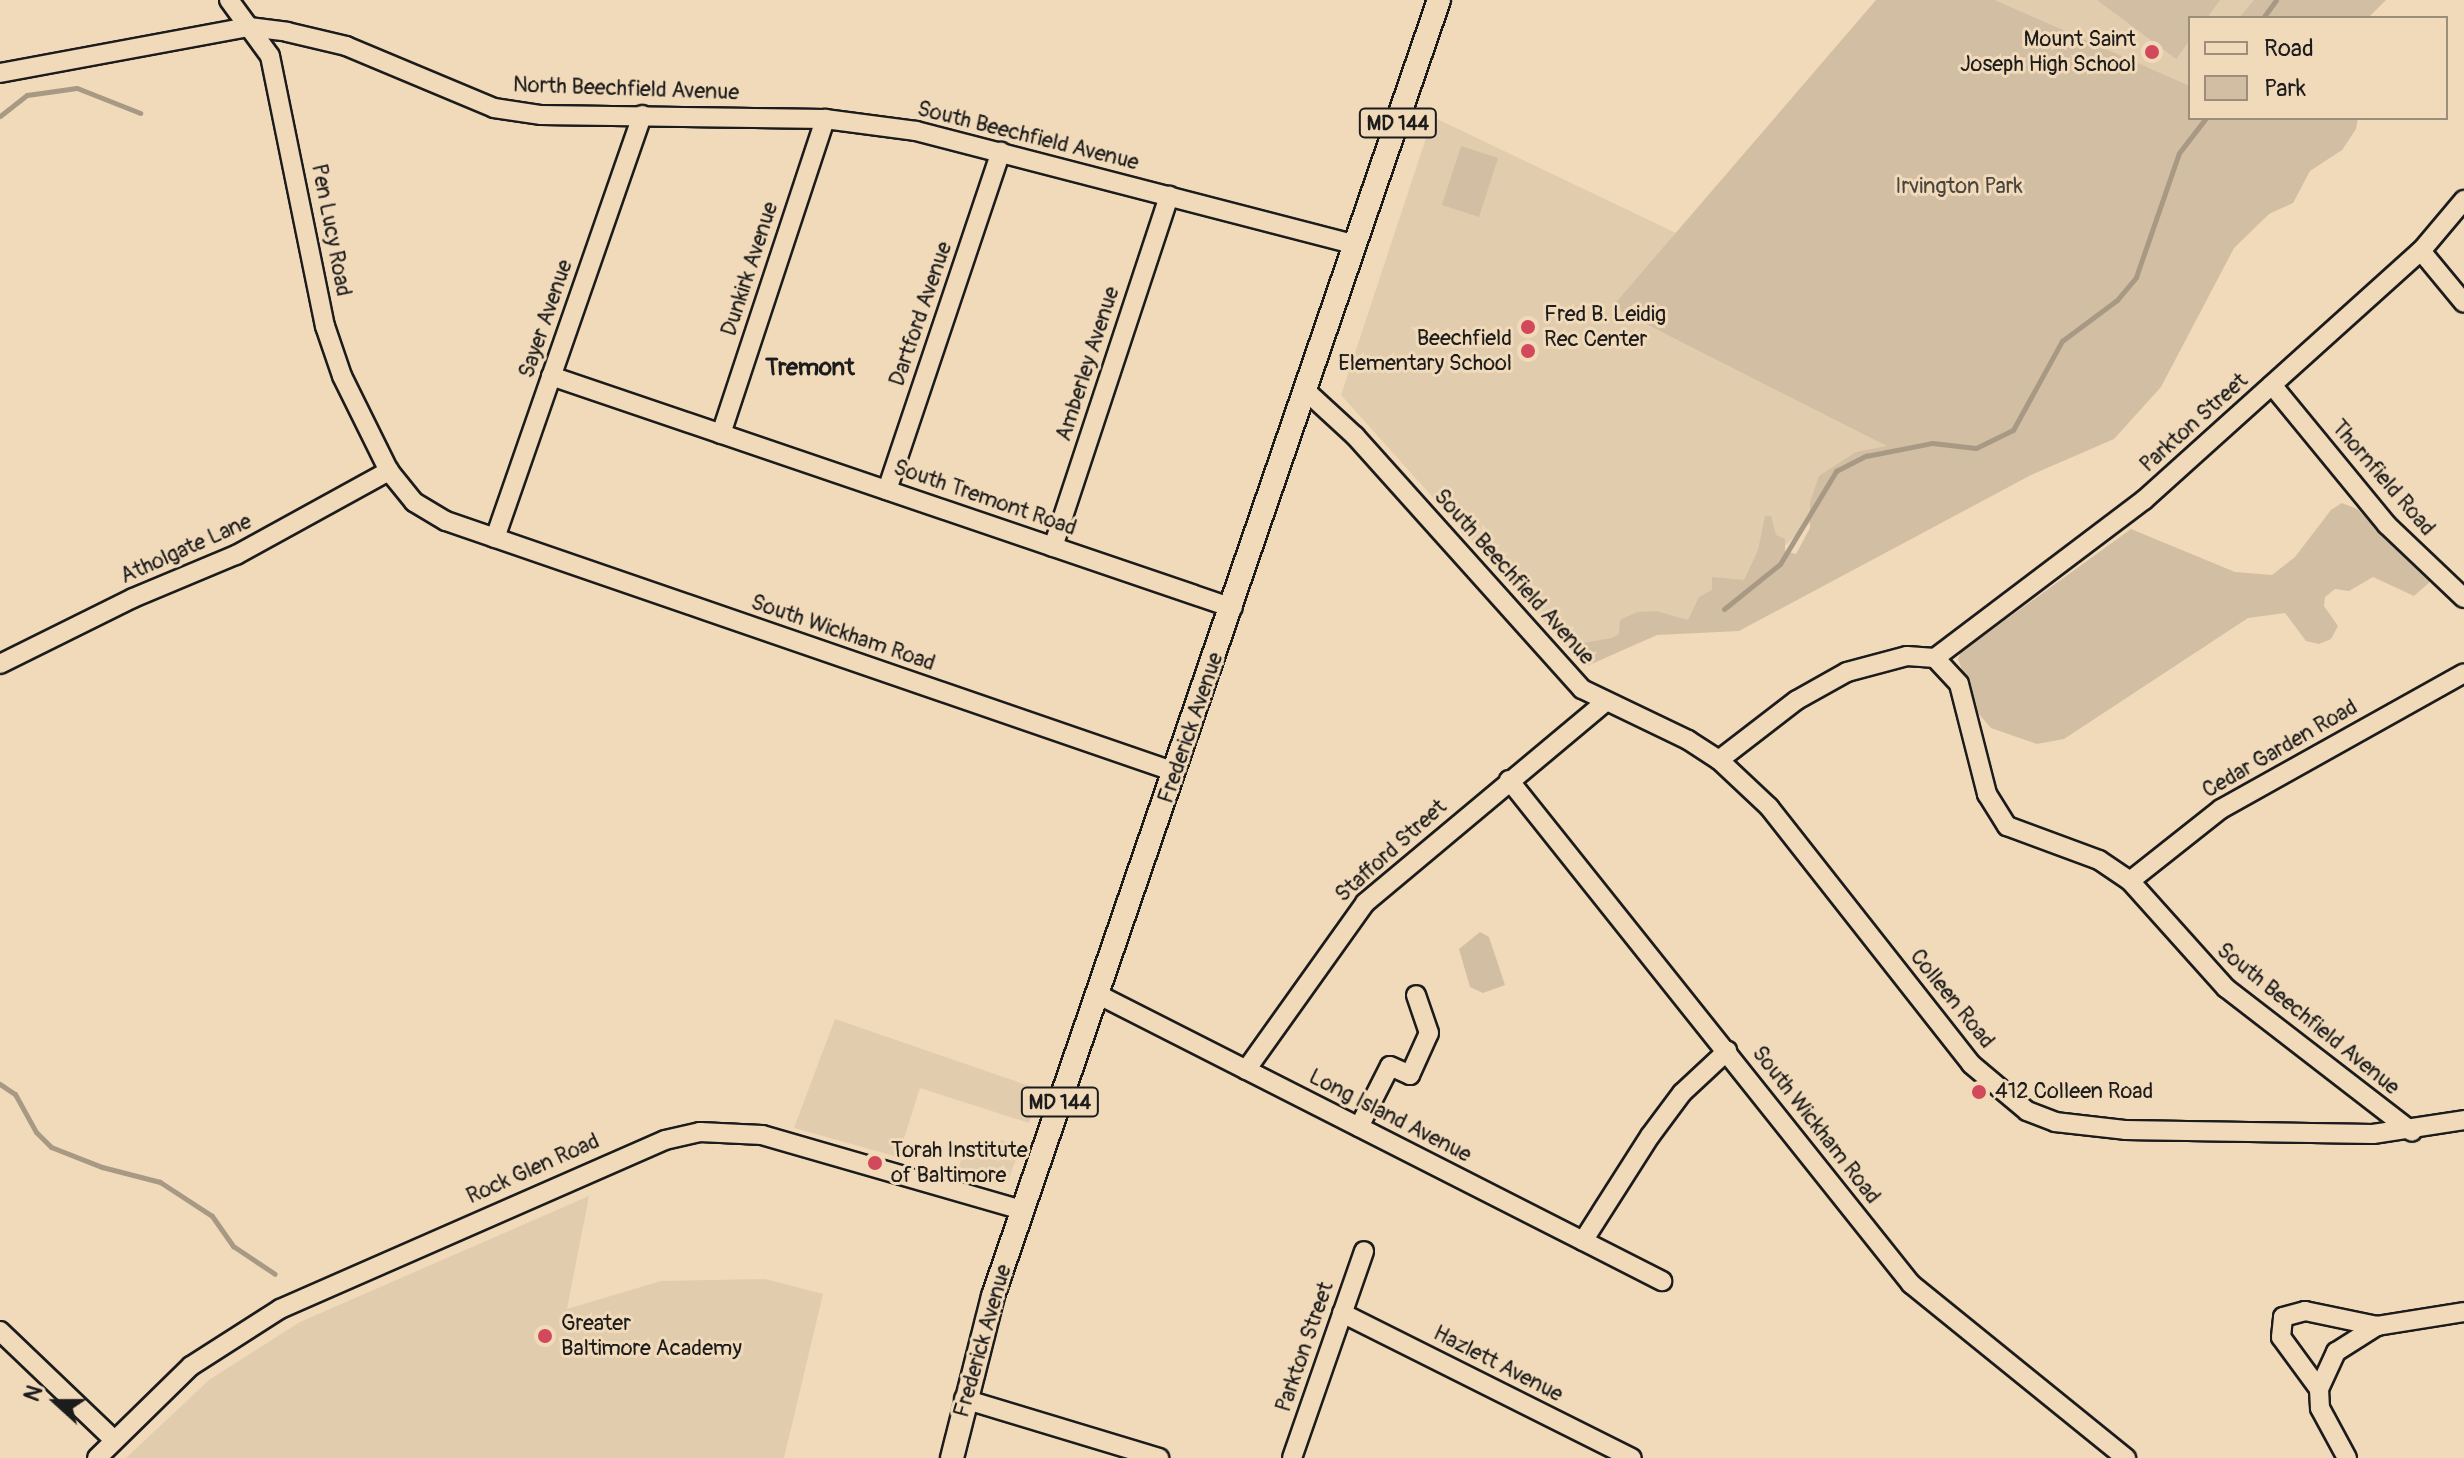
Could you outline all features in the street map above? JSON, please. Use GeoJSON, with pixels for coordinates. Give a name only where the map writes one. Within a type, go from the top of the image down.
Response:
{"type":"FeatureCollection","features":[{"type":"Feature","properties":{"kind":"main road","name":"Frederick Avenue"},"geometry":{"type":"LineString","coordinates":[[952,1458],[964,1399],[1022,1210],[1233,608],[1439,0]]}},
{"type":"Feature","properties":{"kind":"street","name":"Pen Lucy Road"},"geometry":{"type":"LineString","coordinates":[[229,0],[270,56],[325,326],[342,376],[389,471],[427,511],[495,538]]}},
{"type":"Feature","properties":{"kind":"street"},"geometry":{"type":"LineString","coordinates":[[0,73],[249,27]]}},
{"type":"Feature","properties":{"kind":"street","name":"North Beechfield Avenue"},"geometry":{"type":"LineString","coordinates":[[249,27],[346,46],[494,108],[541,115],[825,119]]}},
{"type":"Feature","properties":{"kind":"street","name":"Sayer Avenue"},"geometry":{"type":"LineString","coordinates":[[495,538],[642,115]]}},
{"type":"Feature","properties":{"kind":"street","name":"South Beechfield Avenue"},"geometry":{"type":"LineString","coordinates":[[825,119],[916,131],[1356,245]]}},
{"type":"Feature","properties":{"kind":"street","name":"Dunkirk Avenue"},"geometry":{"type":"LineString","coordinates":[[721,434],[825,119]]}},
{"type":"Feature","properties":{"kind":"street","name":"Dartford Avenue"},"geometry":{"type":"LineString","coordinates":[[887,490],[1001,152]]}},
{"type":"Feature","properties":{"kind":"street","name":"Amberley Avenue"},"geometry":{"type":"LineString","coordinates":[[1053,547],[1169,196]]}},
{"type":"Feature","properties":{"kind":"street","name":"Parkton Street"},"geometry":{"type":"LineString","coordinates":[[1935,658],[2097,539],[2421,251],[2464,200]]}},
{"type":"Feature","properties":{"kind":"street"},"geometry":{"type":"LineString","coordinates":[[2421,251],[2464,303]]}},
{"type":"Feature","properties":{"kind":"street","name":"South Tremont Road"},"geometry":{"type":"LineString","coordinates":[[551,376],[1233,608]]}},
{"type":"Feature","properties":{"kind":"street","name":"Thornfield Road"},"geometry":{"type":"LineString","coordinates":[[2272,385],[2387,525],[2464,598]]}},
{"type":"Feature","properties":{"kind":"street","name":"South Beechfield Avenue"},"geometry":{"type":"LineString","coordinates":[[1306,391],[1355,436],[1563,671],[1605,702],[1719,760]]}},
{"type":"Feature","properties":{"kind":"street","name":"Atholgate Lane"},"geometry":{"type":"LineString","coordinates":[[0,664],[133,598],[236,555],[389,471]]}},
{"type":"Feature","properties":{"kind":"street","name":"South Wickham Road"},"geometry":{"type":"LineString","coordinates":[[495,538],[1175,772]]}},
{"type":"Feature","properties":{"kind":"street"},"geometry":{"type":"LineString","coordinates":[[1719,760],[1797,700],[1847,672],[1907,656],[1935,658]]}},
{"type":"Feature","properties":{"kind":"street","name":"South Beechfield Avenue"},"geometry":{"type":"LineString","coordinates":[[1935,658],[1959,684],[1978,765],[1998,816],[2007,826],[2099,860],[2130,881],[2226,988],[2412,1132]]}},
{"type":"Feature","properties":{"kind":"street","name":"Cedar Garden Road"},"geometry":{"type":"LineString","coordinates":[[2130,881],[2221,809],[2464,673]]}},
{"type":"Feature","properties":{"kind":"street","name":"Stafford Street"},"geometry":{"type":"LineString","coordinates":[[1246,1070],[1365,903],[1605,702]]}},
{"type":"Feature","properties":{"kind":"street","name":"Colleen Road"},"geometry":{"type":"LineString","coordinates":[[1719,760],[1769,807],[1971,1064],[2027,1111],[2055,1122],[2125,1130],[2412,1132]]}},
{"type":"Feature","properties":{"kind":"street","name":"South Wickham Road"},"geometry":{"type":"LineString","coordinates":[[1509,780],[1929,1303],[2126,1458]]}},
{"type":"Feature","properties":{"kind":"street","name":"Long Island Avenue"},"geometry":{"type":"LineString","coordinates":[[1097,994],[1662,1281]]}},
{"type":"Feature","properties":{"kind":"street"},"geometry":{"type":"LineString","coordinates":[[1359,1127],[1390,1066],[1410,1075],[1429,1033],[1416,995]]}},
{"type":"Feature","properties":{"kind":"street"},"geometry":{"type":"LineString","coordinates":[[1583,1241],[1674,1104],[1727,1051]]}},
{"type":"Feature","properties":{"kind":"street"},"geometry":{"type":"LineString","coordinates":[[2412,1132],[2464,1120]]}},
{"type":"Feature","properties":{"kind":"street","name":"Rock Glen Road"},"geometry":{"type":"LineString","coordinates":[[97,1458],[191,1366],[280,1309],[665,1140],[700,1132],[762,1135],[1022,1210]]}},
{"type":"Feature","properties":{"kind":"street","name":"Parkton Street"},"geometry":{"type":"LineString","coordinates":[[1292,1458],[1364,1251]]}},
{"type":"Feature","properties":{"kind":"street"},"geometry":{"type":"LineString","coordinates":[[2319,1389],[2281,1337],[2283,1317],[2305,1311],[2377,1326],[2464,1312]]}},
{"type":"Feature","properties":{"kind":"street","name":"Hazlett Avenue"},"geometry":{"type":"LineString","coordinates":[[1342,1313],[1632,1458]]}},
{"type":"Feature","properties":{"kind":"street"},"geometry":{"type":"LineString","coordinates":[[2347,1458],[2320,1408],[2319,1389],[2336,1352],[2377,1326]]}},
{"type":"Feature","properties":{"kind":"street"},"geometry":{"type":"LineString","coordinates":[[0,1331],[113,1439]]}},
{"type":"Feature","properties":{"kind":"street"},"geometry":{"type":"LineString","coordinates":[[964,1399],[1109,1450],[1159,1458]]}},
{"type":"Feature","properties":{"kind":"shaded area","name":"Mount Saint Joseph High School"},"geometry":{"type":"Polygon","coordinates":[[[1995,0],[2269,0],[2257,16],[2188,16],[2188,85],[1995,0]]]}},
{"type":"Feature","properties":{"kind":"shaded area","name":"Beechfield Elementary School"},"geometry":{"type":"Polygon","coordinates":[[[1433,117],[1676,233],[1613,308],[1920,461],[1847,489],[1695,628],[1635,631],[1585,667],[1341,395],[1433,117]]]}},
{"type":"Feature","properties":{"kind":"shaded area"},"geometry":{"type":"Polygon","coordinates":[[[835,1019],[1041,1090],[1029,1123],[920,1088],[898,1157],[794,1128],[835,1019]]]}},
{"type":"Feature","properties":{"kind":"shaded area"},"geometry":{"type":"Polygon","coordinates":[[[1001,1140],[1021,1146],[1008,1181],[1001,1185],[957,1173],[964,1151],[993,1160],[1001,1140]]]}},
{"type":"Feature","properties":{"kind":"shaded area","name":"Greater Baltimore Academy"},"geometry":{"type":"Polygon","coordinates":[[[589,1196],[567,1309],[661,1281],[765,1279],[823,1294],[784,1458],[126,1458],[209,1380],[300,1322],[589,1196]]]}},
{"type":"Feature","properties":{"kind":"green space","name":"Irvington Park"},"geometry":{"type":"Polygon","coordinates":[[[1876,0],[1995,0],[2188,85],[2188,120],[2358,120],[2356,129],[2342,150],[2310,171],[2293,203],[2269,214],[2234,248],[2161,387],[2114,439],[2031,475],[1739,631],[1657,635],[1587,666],[1571,645],[1612,638],[1619,634],[1620,620],[1637,612],[1656,611],[1688,620],[1699,597],[1712,590],[1712,577],[1744,580],[1758,550],[1765,516],[1771,516],[1776,535],[1785,539],[1785,551],[1796,554],[1810,528],[1810,502],[1819,476],[1856,452],[1887,446],[1612,307],[1876,0]]]}},
{"type":"Feature","properties":{"kind":"green space"},"geometry":{"type":"Polygon","coordinates":[[[2097,0],[2220,0],[2208,16],[2188,16],[2188,43],[2176,59],[2097,0]]]}},
{"type":"Feature","properties":{"kind":"green space"},"geometry":{"type":"Polygon","coordinates":[[[2254,0],[2386,0],[2370,16],[2241,16],[2254,0]]]}},
{"type":"Feature","properties":{"kind":"green space"},"geometry":{"type":"Polygon","coordinates":[[[1461,146],[1498,158],[1479,217],[1442,205],[1461,146]]]}},
{"type":"Feature","properties":{"kind":"green space"},"geometry":{"type":"Polygon","coordinates":[[[2342,503],[2357,509],[2431,581],[2414,596],[2373,577],[2349,591],[2335,589],[2325,597],[2324,606],[2338,626],[2331,639],[2319,644],[2306,641],[2285,613],[2248,618],[2064,739],[2037,744],[1991,728],[1978,713],[1958,659],[1961,652],[2131,529],[2235,572],[2272,575],[2295,557],[2331,510],[2342,503]]]}},
{"type":"Feature","properties":{"kind":"green space"},"geometry":{"type":"Polygon","coordinates":[[[1480,932],[1489,937],[1505,985],[1483,993],[1470,987],[1459,949],[1480,932]]]}},
{"type":"Feature","properties":{"kind":"waterway"},"geometry":{"type":"LineString","coordinates":[[2264,16],[2276,0]]}},
{"type":"Feature","properties":{"kind":"waterway"},"geometry":{"type":"LineString","coordinates":[[0,116],[27,95],[77,88],[140,113]]}},
{"type":"Feature","properties":{"kind":"waterway"},"geometry":{"type":"LineString","coordinates":[[1724,609],[1780,564],[1836,471],[1866,456],[1932,443],[1976,448],[2013,430],[2062,341],[2117,300],[2136,277],[2179,153],[2204,120]]}},
{"type":"Feature","properties":{"kind":"waterway"},"geometry":{"type":"LineString","coordinates":[[0,1084],[15,1094],[36,1132],[51,1147],[102,1167],[160,1182],[212,1216],[233,1246],[275,1274]]}},
{"type":"Feature","properties":{"kind":"place","name":"Mount Saint Joseph High School"},"geometry":{"type":"Point","coordinates":[2152,52]}},
{"type":"Feature","properties":{"kind":"place","name":"Fred B. Leidig Rec Center"},"geometry":{"type":"Point","coordinates":[1528,327]}},
{"type":"Feature","properties":{"kind":"place","name":"Beechfield Elementary School"},"geometry":{"type":"Point","coordinates":[1528,351]}},
{"type":"Feature","properties":{"kind":"place","name":"412 Colleen Road"},"geometry":{"type":"Point","coordinates":[1979,1092]}},
{"type":"Feature","properties":{"kind":"place","name":"Torah Institute of Baltimore"},"geometry":{"type":"Point","coordinates":[875,1163]}},
{"type":"Feature","properties":{"kind":"place","name":"Greater Baltimore Academy"},"geometry":{"type":"Point","coordinates":[545,1336]}},
{"type":"Feature","properties":{"kind":"district","name":"Tremont"},"geometry":{"type":"Point","coordinates":[810,368]}}]}
